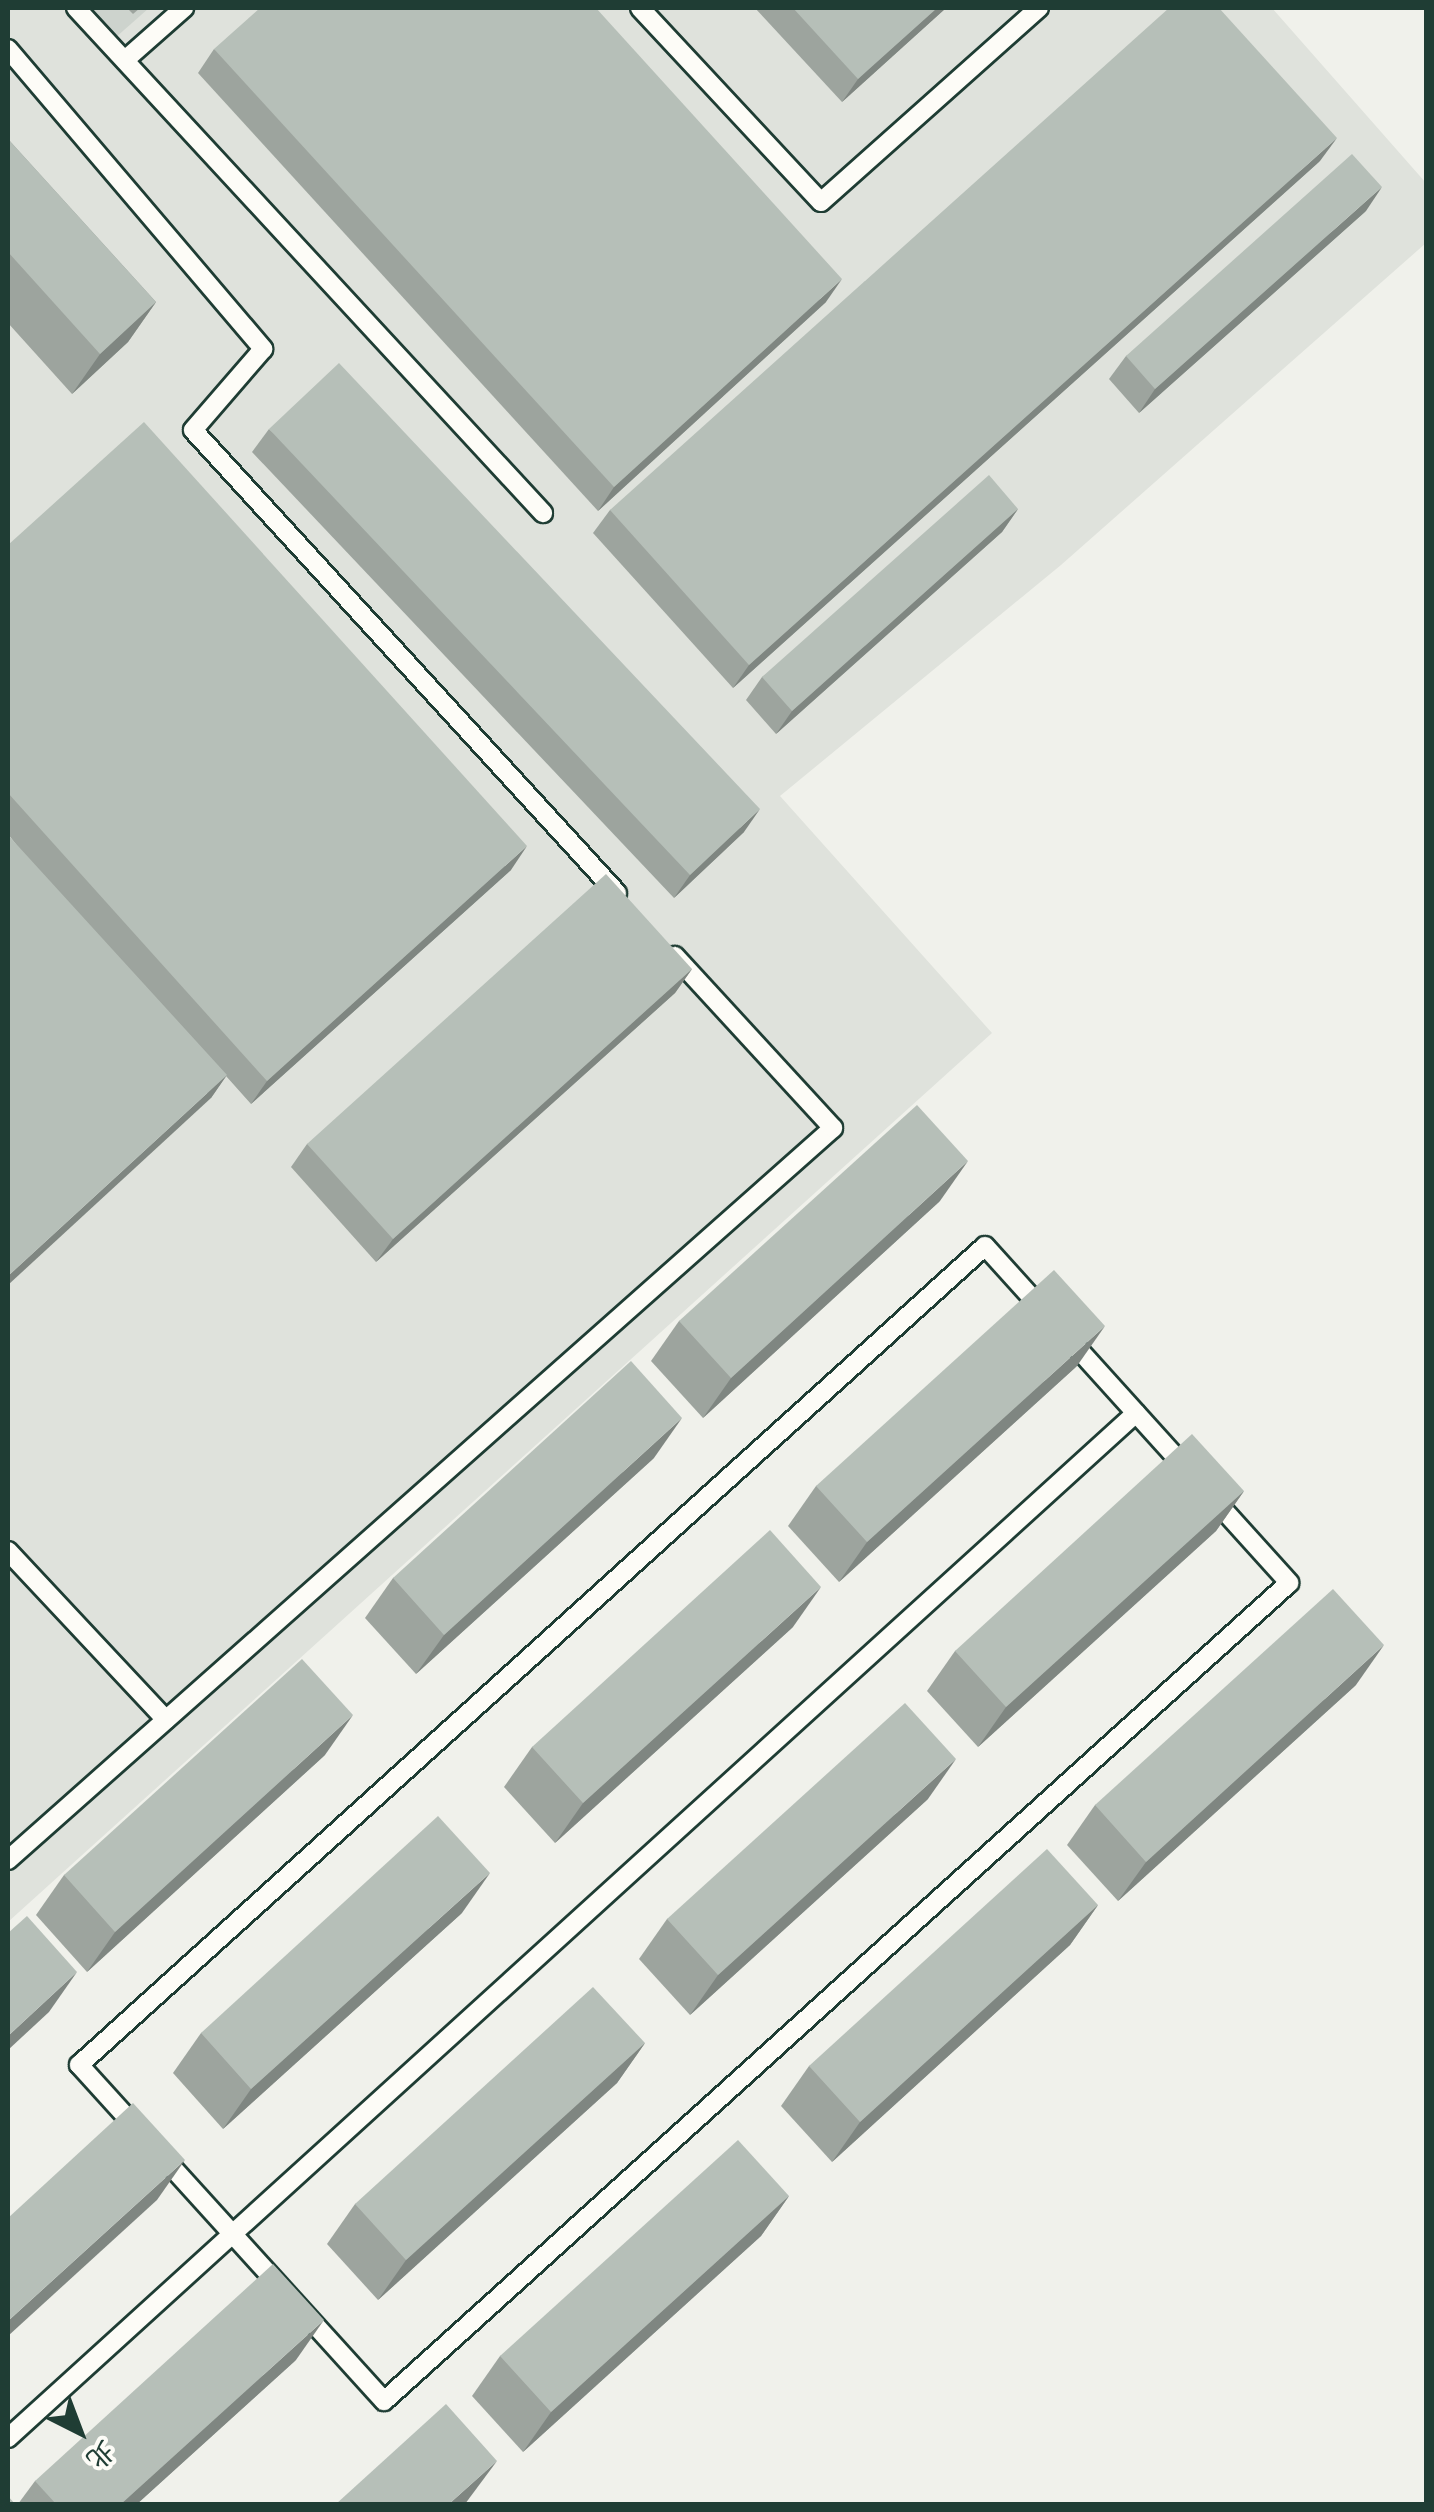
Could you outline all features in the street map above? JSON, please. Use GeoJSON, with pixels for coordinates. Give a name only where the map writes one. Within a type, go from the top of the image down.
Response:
{"type":"FeatureCollection","features":[{"type":"Feature","properties":{"kind":"lane"},"geometry":{"type":"LineString","coordinates":[[76,8],[543,513]]}},
{"type":"Feature","properties":{"kind":"lane"},"geometry":{"type":"LineString","coordinates":[[125,60],[184,8]]}},
{"type":"Feature","properties":{"kind":"lane"},"geometry":{"type":"LineString","coordinates":[[640,8],[822,202],[1039,8]]}},
{"type":"Feature","properties":{"kind":"lane"},"geometry":{"type":"LineString","coordinates":[[8,50],[264,349],[193,430],[633,910]]}},
{"type":"Feature","properties":{"kind":"lane"},"geometry":{"type":"LineString","coordinates":[[8,1860],[833,1128],[659,939]]}},
{"type":"Feature","properties":{"kind":"lane"},"geometry":{"type":"LineString","coordinates":[[985,1246],[1136,1413],[1289,1583],[384,2401],[235,2232],[79,2065],[985,1246]]}},
{"type":"Feature","properties":{"kind":"lane"},"geometry":{"type":"LineString","coordinates":[[8,2438],[1136,1413]]}},
{"type":"Feature","properties":{"kind":"lane"},"geometry":{"type":"LineString","coordinates":[[8,1551],[166,1720]]}},
{"type":"Feature","properties":{"kind":"shaded area"},"geometry":{"type":"Polygon","coordinates":[[[8,8],[1272,8],[1426,183],[1426,243],[1061,565],[780,796],[992,1033],[8,1922],[8,8]]]}},
{"type":"Feature","properties":{"kind":"shaded area"},"geometry":{"type":"Polygon","coordinates":[[[87,8],[149,8],[115,38],[87,8]]]}},
{"type":"Feature","properties":{"kind":"building"},"geometry":{"type":"Polygon","coordinates":[[[260,8],[596,8],[842,279],[614,487],[214,49],[260,8]]]}},
{"type":"Feature","properties":{"kind":"building"},"geometry":{"type":"Polygon","coordinates":[[[793,8],[937,8],[858,79],[793,8]]]}},
{"type":"Feature","properties":{"kind":"building"},"geometry":{"type":"Polygon","coordinates":[[[1169,8],[1219,8],[1337,138],[749,665],[610,510],[1169,8]]]}},
{"type":"Feature","properties":{"kind":"building"},"geometry":{"type":"Polygon","coordinates":[[[8,139],[156,302],[100,354],[8,252],[8,139]]]}},
{"type":"Feature","properties":{"kind":"building"},"geometry":{"type":"Polygon","coordinates":[[[1352,154],[1382,187],[1155,389],[1126,356],[1352,154]]]}},
{"type":"Feature","properties":{"kind":"building"},"geometry":{"type":"Polygon","coordinates":[[[339,363],[760,809],[690,875],[269,429],[339,363]]]}},
{"type":"Feature","properties":{"kind":"building"},"geometry":{"type":"Polygon","coordinates":[[[144,422],[527,846],[267,1081],[8,793],[8,545],[144,422]]]}},
{"type":"Feature","properties":{"kind":"building"},"geometry":{"type":"Polygon","coordinates":[[[989,475],[1018,509],[792,711],[762,677],[989,475]]]}},
{"type":"Feature","properties":{"kind":"building"},"geometry":{"type":"Polygon","coordinates":[[[8,835],[227,1075],[8,1276],[8,835]]]}},
{"type":"Feature","properties":{"kind":"building"},"geometry":{"type":"Polygon","coordinates":[[[606,874],[692,969],[393,1239],[307,1144],[606,874]]]}},
{"type":"Feature","properties":{"kind":"building"},"geometry":{"type":"Polygon","coordinates":[[[917,1105],[968,1161],[731,1378],[679,1321],[917,1105]]]}},
{"type":"Feature","properties":{"kind":"building"},"geometry":{"type":"Polygon","coordinates":[[[1054,1270],[1105,1326],[867,1542],[816,1486],[1054,1270]]]}},
{"type":"Feature","properties":{"kind":"building"},"geometry":{"type":"Polygon","coordinates":[[[631,1361],[682,1418],[444,1635],[393,1578],[631,1361]]]}},
{"type":"Feature","properties":{"kind":"building"},"geometry":{"type":"Polygon","coordinates":[[[1192,1434],[1244,1491],[1006,1707],[955,1651],[1192,1434]]]}},
{"type":"Feature","properties":{"kind":"building"},"geometry":{"type":"Polygon","coordinates":[[[770,1530],[821,1587],[583,1803],[532,1747],[770,1530]]]}},
{"type":"Feature","properties":{"kind":"building"},"geometry":{"type":"Polygon","coordinates":[[[1333,1589],[1384,1645],[1146,1862],[1095,1805],[1333,1589]]]}},
{"type":"Feature","properties":{"kind":"building"},"geometry":{"type":"Polygon","coordinates":[[[302,1659],[353,1715],[115,1932],[64,1875],[302,1659]]]}},
{"type":"Feature","properties":{"kind":"building"},"geometry":{"type":"Polygon","coordinates":[[[905,1703],[956,1759],[718,1975],[667,1919],[905,1703]]]}},
{"type":"Feature","properties":{"kind":"building"},"geometry":{"type":"Polygon","coordinates":[[[438,1816],[490,1873],[251,2089],[201,2033],[438,1816]]]}},
{"type":"Feature","properties":{"kind":"building"},"geometry":{"type":"Polygon","coordinates":[[[1047,1849],[1098,1905],[860,2122],[809,2066],[1047,1849]]]}},
{"type":"Feature","properties":{"kind":"building"},"geometry":{"type":"Polygon","coordinates":[[[27,1916],[77,1972],[8,2036],[8,1933],[27,1916]]]}},
{"type":"Feature","properties":{"kind":"building"},"geometry":{"type":"Polygon","coordinates":[[[593,1987],[645,2043],[406,2260],[355,2204],[593,1987]]]}},
{"type":"Feature","properties":{"kind":"building"},"geometry":{"type":"Polygon","coordinates":[[[133,2103],[185,2160],[8,2321],[8,2218],[133,2103]]]}},
{"type":"Feature","properties":{"kind":"building"},"geometry":{"type":"Polygon","coordinates":[[[738,2140],[789,2196],[551,2412],[500,2356],[738,2140]]]}},
{"type":"Feature","properties":{"kind":"building"},"geometry":{"type":"Polygon","coordinates":[[[273,2264],[324,2320],[121,2504],[56,2504],[35,2481],[273,2264]]]}},
{"type":"Feature","properties":{"kind":"building"},"geometry":{"type":"Polygon","coordinates":[[[446,2404],[497,2461],[449,2504],[336,2504],[446,2404]]]}}]}
